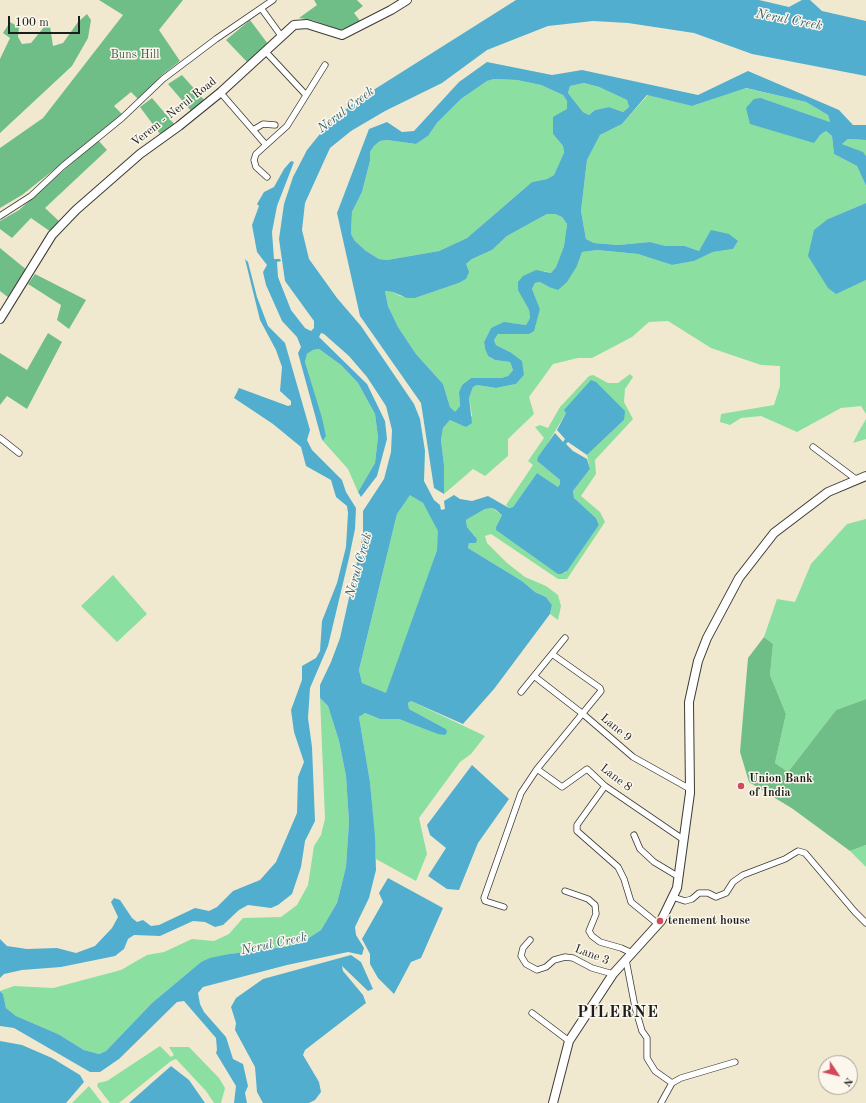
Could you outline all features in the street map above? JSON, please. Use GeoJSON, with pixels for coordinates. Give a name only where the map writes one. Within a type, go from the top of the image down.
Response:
{"type":"FeatureCollection","features":[{"type":"Feature","properties":{"kind":"main road","name":"Verem - Nerul Road"},"geometry":{"type":"LineString","coordinates":[[0,319],[52,235],[76,210],[140,154],[179,126],[220,92],[294,26],[301,24],[342,35],[391,10],[406,0]]}},
{"type":"Feature","properties":{"kind":"main road"},"geometry":{"type":"LineString","coordinates":[[553,1103],[569,1041],[613,974],[658,924],[677,888],[690,789],[689,702],[698,661],[707,638],[739,578],[774,533],[828,492],[866,476]]}},
{"type":"Feature","properties":{"kind":"street"},"geometry":{"type":"LineString","coordinates":[[0,216],[31,196],[63,166],[122,118],[163,79],[216,39],[273,0]]}},
{"type":"Feature","properties":{"kind":"street"},"geometry":{"type":"LineString","coordinates":[[261,8],[282,37]]}},
{"type":"Feature","properties":{"kind":"street"},"geometry":{"type":"LineString","coordinates":[[266,52],[306,95]]}},
{"type":"Feature","properties":{"kind":"street"},"geometry":{"type":"LineString","coordinates":[[267,177],[256,167],[254,160],[256,154],[287,126],[325,65]]}},
{"type":"Feature","properties":{"kind":"street"},"geometry":{"type":"LineString","coordinates":[[220,92],[266,145]]}},
{"type":"Feature","properties":{"kind":"street"},"geometry":{"type":"LineString","coordinates":[[253,130],[263,124],[275,125]]}},
{"type":"Feature","properties":{"kind":"street"},"geometry":{"type":"LineString","coordinates":[[0,438],[19,453]]}},
{"type":"Feature","properties":{"kind":"street"},"geometry":{"type":"LineString","coordinates":[[813,447],[857,480]]}},
{"type":"Feature","properties":{"kind":"street"},"geometry":{"type":"LineString","coordinates":[[520,692],[565,638]]}},
{"type":"Feature","properties":{"kind":"street"},"geometry":{"type":"LineString","coordinates":[[504,907],[485,901],[484,898],[518,800],[536,769],[583,714],[601,690],[552,654]]}},
{"type":"Feature","properties":{"kind":"street","name":"Lane 9"},"geometry":{"type":"LineString","coordinates":[[534,676],[583,714],[633,757],[690,789]]}},
{"type":"Feature","properties":{"kind":"street","name":"Lane 8"},"geometry":{"type":"LineString","coordinates":[[536,769],[560,787],[587,769],[605,786],[684,840]]}},
{"type":"Feature","properties":{"kind":"street"},"geometry":{"type":"LineString","coordinates":[[605,786],[577,825],[577,831],[618,867],[624,879],[630,902],[658,924]]}},
{"type":"Feature","properties":{"kind":"street"},"geometry":{"type":"LineString","coordinates":[[634,835],[640,849],[654,862],[679,877]]}},
{"type":"Feature","properties":{"kind":"street"},"geometry":{"type":"LineString","coordinates":[[673,897],[685,901],[692,899],[699,893],[708,893],[716,897],[726,893],[733,882],[743,875],[785,859],[798,851],[805,853],[866,923]]}},
{"type":"Feature","properties":{"kind":"street"},"geometry":{"type":"LineString","coordinates":[[565,891],[588,900],[595,905],[596,914],[589,931],[592,936],[600,942],[632,953]]}},
{"type":"Feature","properties":{"kind":"street","name":"Lane 3"},"geometry":{"type":"LineString","coordinates":[[530,940],[523,948],[521,956],[526,964],[537,970],[546,967],[554,960],[565,957],[573,958],[592,968],[613,974]]}},
{"type":"Feature","properties":{"kind":"street"},"geometry":{"type":"LineString","coordinates":[[626,960],[635,1007],[647,1038],[647,1058],[655,1071],[672,1083]]}},
{"type":"Feature","properties":{"kind":"street"},"geometry":{"type":"LineString","coordinates":[[532,1012],[569,1041]]}},
{"type":"Feature","properties":{"kind":"street"},"geometry":{"type":"LineString","coordinates":[[661,1103],[672,1083],[681,1078],[735,1062]]}},
{"type":"Feature","properties":{"kind":"green space","name":"Buns Hill"},"geometry":{"type":"Polygon","coordinates":[[[99,0],[183,0],[159,30],[180,61],[162,75],[139,100],[131,92],[114,106],[123,115],[22,195],[0,208],[0,148],[43,118],[123,15],[99,0]]]}},
{"type":"Feature","properties":{"kind":"green space"},"geometry":{"type":"Polygon","coordinates":[[[314,0],[357,0],[363,6],[354,13],[361,22],[340,30],[312,20],[299,18],[317,5],[314,0]]]}},
{"type":"Feature","properties":{"kind":"green space"},"geometry":{"type":"Polygon","coordinates":[[[87,14],[91,20],[88,38],[72,66],[0,133],[0,59],[10,38],[3,33],[10,22],[19,27],[18,37],[22,44],[31,43],[44,27],[50,26],[53,46],[63,43],[78,22],[87,14]]]}},
{"type":"Feature","properties":{"kind":"green space"},"geometry":{"type":"Polygon","coordinates":[[[250,20],[268,44],[248,63],[226,40],[250,20]]]}},
{"type":"Feature","properties":{"kind":"green space"},"geometry":{"type":"Polygon","coordinates":[[[182,75],[206,102],[192,112],[168,84],[182,75]]]}},
{"type":"Feature","properties":{"kind":"green space"},"geometry":{"type":"Polygon","coordinates":[[[494,79],[517,80],[541,85],[563,95],[567,101],[567,109],[553,134],[563,146],[564,154],[554,175],[547,179],[532,182],[467,238],[439,251],[387,260],[379,259],[366,251],[355,241],[351,234],[352,212],[362,192],[370,161],[370,152],[374,146],[380,141],[387,140],[416,144],[428,136],[437,123],[461,99],[487,81],[494,79]]]}},
{"type":"Feature","properties":{"kind":"green space"},"geometry":{"type":"Polygon","coordinates":[[[584,83],[599,87],[627,100],[629,107],[623,112],[609,107],[595,110],[589,115],[583,112],[568,93],[570,86],[584,83]]]}},
{"type":"Feature","properties":{"kind":"green space"},"geometry":{"type":"Polygon","coordinates":[[[745,88],[806,102],[828,115],[830,122],[761,98],[820,135],[826,131],[832,136],[834,154],[857,166],[866,186],[866,203],[828,219],[835,293],[866,280],[866,414],[861,406],[841,408],[797,432],[761,416],[741,418],[730,425],[720,422],[721,414],[774,405],[780,386],[780,366],[761,365],[711,348],[668,321],[649,322],[632,337],[592,358],[578,358],[553,364],[529,397],[534,414],[508,439],[508,456],[485,476],[473,469],[444,494],[444,465],[441,440],[443,428],[450,420],[466,426],[472,415],[469,398],[473,387],[477,385],[496,388],[516,384],[524,375],[510,352],[496,345],[494,340],[498,334],[529,334],[540,309],[532,289],[535,283],[540,282],[549,287],[577,266],[582,252],[597,250],[638,254],[672,265],[694,261],[713,252],[733,249],[738,241],[699,251],[685,246],[666,246],[650,242],[618,245],[594,243],[586,239],[581,211],[587,160],[600,135],[622,124],[648,95],[692,106],[745,88]]]}},
{"type":"Feature","properties":{"kind":"green space"},"geometry":{"type":"Polygon","coordinates":[[[152,98],[175,125],[160,134],[140,107],[152,98]]]}},
{"type":"Feature","properties":{"kind":"green space"},"geometry":{"type":"Polygon","coordinates":[[[848,139],[866,140],[866,156],[862,152],[842,144],[848,139]]]}},
{"type":"Feature","properties":{"kind":"green space"},"geometry":{"type":"Polygon","coordinates":[[[98,140],[107,150],[45,208],[60,222],[51,232],[31,218],[12,238],[0,229],[0,221],[19,210],[98,140]]]}},
{"type":"Feature","properties":{"kind":"green space"},"geometry":{"type":"Polygon","coordinates":[[[547,214],[555,214],[562,217],[567,224],[564,246],[556,267],[551,273],[544,271],[522,297],[529,310],[530,318],[526,325],[511,323],[491,328],[484,342],[488,356],[495,360],[510,362],[513,370],[508,376],[501,378],[471,378],[462,385],[459,392],[460,406],[455,413],[450,407],[443,384],[416,354],[398,327],[388,306],[385,291],[393,292],[400,296],[415,298],[459,283],[466,279],[466,264],[472,259],[492,250],[507,236],[547,214]]]}},
{"type":"Feature","properties":{"kind":"green space"},"geometry":{"type":"Polygon","coordinates":[[[0,248],[28,271],[9,298],[0,291],[0,248]]]}},
{"type":"Feature","properties":{"kind":"green space"},"geometry":{"type":"Polygon","coordinates":[[[35,274],[86,300],[69,329],[57,320],[61,305],[28,284],[35,274]]]}},
{"type":"Feature","properties":{"kind":"green space"},"geometry":{"type":"Polygon","coordinates":[[[48,333],[62,342],[27,409],[7,396],[0,405],[0,353],[27,370],[48,333]]]}},
{"type":"Feature","properties":{"kind":"green space"},"geometry":{"type":"Polygon","coordinates":[[[319,349],[341,365],[358,383],[375,414],[378,437],[375,463],[358,492],[348,469],[323,441],[326,436],[305,362],[307,354],[313,350],[319,349]]]}},
{"type":"Feature","properties":{"kind":"green space"},"geometry":{"type":"Polygon","coordinates":[[[630,374],[633,377],[625,389],[624,402],[633,419],[595,460],[596,474],[581,496],[600,512],[605,522],[567,579],[558,579],[491,534],[485,536],[487,543],[507,563],[525,577],[546,586],[558,595],[561,606],[558,620],[550,614],[552,605],[546,597],[535,592],[522,581],[468,548],[469,543],[477,539],[467,527],[466,520],[485,509],[492,508],[502,515],[496,527],[565,573],[599,525],[596,518],[574,498],[573,491],[590,469],[587,455],[624,420],[566,413],[537,461],[560,480],[560,484],[558,487],[537,473],[513,507],[509,508],[506,505],[533,465],[528,461],[544,438],[535,427],[540,425],[548,428],[560,407],[589,376],[593,375],[608,383],[618,383],[630,374]]]}},
{"type":"Feature","properties":{"kind":"green space"},"geometry":{"type":"Polygon","coordinates":[[[866,419],[866,439],[853,443],[859,431],[866,419]]]}},
{"type":"Feature","properties":{"kind":"green space"},"geometry":{"type":"Polygon","coordinates":[[[410,494],[423,503],[439,531],[437,550],[387,694],[362,683],[359,670],[397,514],[410,494]]]}},
{"type":"Feature","properties":{"kind":"green space"},"geometry":{"type":"Polygon","coordinates":[[[866,519],[866,699],[836,710],[788,772],[775,763],[786,714],[770,675],[773,644],[764,637],[777,599],[795,602],[811,564],[847,524],[866,519]]]}},
{"type":"Feature","properties":{"kind":"green space"},"geometry":{"type":"Polygon","coordinates":[[[113,575],[147,614],[117,642],[81,606],[113,575]]]}},
{"type":"Feature","properties":{"kind":"green space"},"geometry":{"type":"Polygon","coordinates":[[[764,637],[773,644],[770,675],[786,714],[775,763],[788,772],[836,710],[866,699],[866,845],[850,851],[793,809],[749,782],[740,752],[748,658],[764,637]]]}},
{"type":"Feature","properties":{"kind":"green space"},"geometry":{"type":"Polygon","coordinates":[[[320,698],[328,706],[339,741],[346,776],[349,822],[346,867],[337,903],[321,930],[301,943],[284,947],[229,954],[201,962],[152,1003],[106,1051],[99,1054],[84,1050],[58,1034],[16,1016],[6,1008],[3,994],[0,991],[14,986],[53,988],[121,970],[147,955],[164,952],[192,939],[214,941],[229,934],[243,918],[281,917],[297,905],[308,885],[314,846],[321,835],[325,819],[320,698]]]}},
{"type":"Feature","properties":{"kind":"green space"},"geometry":{"type":"Polygon","coordinates":[[[411,701],[485,736],[471,754],[460,762],[419,818],[427,854],[416,881],[376,859],[370,782],[359,717],[365,713],[380,719],[399,719],[419,726],[446,729],[409,709],[408,703],[411,701]]]}},
{"type":"Feature","properties":{"kind":"green space"},"geometry":{"type":"Polygon","coordinates":[[[866,845],[866,867],[850,851],[866,845]]]}},
{"type":"Feature","properties":{"kind":"green space"},"geometry":{"type":"Polygon","coordinates":[[[160,1046],[171,1057],[174,1055],[169,1047],[189,1047],[219,1078],[225,1088],[221,1103],[214,1103],[206,1091],[176,1059],[171,1061],[119,1103],[110,1103],[97,1086],[98,1083],[107,1081],[160,1046]]]}},
{"type":"Feature","properties":{"kind":"green space"},"geometry":{"type":"Polygon","coordinates":[[[89,1086],[102,1103],[72,1103],[89,1086]]]}},
{"type":"Feature","properties":{"kind":"water","name":"Nerul Creek"},"geometry":{"type":"Polygon","coordinates":[[[516,0],[759,0],[789,7],[802,0],[810,0],[822,11],[866,21],[866,76],[752,54],[694,33],[628,23],[593,21],[548,26],[487,50],[442,83],[385,111],[351,131],[330,148],[305,203],[302,230],[309,259],[337,298],[361,326],[414,404],[420,419],[425,451],[424,481],[434,500],[440,505],[441,510],[445,509],[444,501],[454,495],[460,499],[472,501],[488,496],[509,508],[513,507],[537,473],[558,487],[560,480],[537,461],[538,457],[555,433],[563,442],[565,439],[557,430],[566,413],[564,410],[591,380],[596,382],[625,411],[624,420],[587,455],[568,442],[566,444],[573,451],[587,459],[590,469],[573,491],[574,498],[596,518],[599,525],[567,571],[558,574],[496,530],[502,515],[496,510],[492,508],[485,509],[466,520],[467,527],[477,539],[476,543],[469,543],[468,548],[522,581],[535,592],[546,597],[552,605],[550,614],[494,689],[463,724],[411,701],[408,703],[409,709],[446,729],[447,732],[445,735],[438,734],[399,719],[380,719],[365,713],[359,717],[370,782],[375,837],[376,870],[369,898],[355,927],[356,935],[364,948],[362,955],[348,952],[287,965],[203,987],[198,993],[200,1004],[204,1012],[226,1037],[233,1059],[243,1064],[248,1086],[245,1093],[247,1103],[234,1103],[236,1086],[216,1053],[216,1038],[184,1001],[177,1002],[119,1059],[100,1072],[90,1072],[14,1028],[0,1026],[0,991],[3,994],[6,1008],[16,1016],[58,1034],[84,1050],[99,1054],[106,1051],[152,1003],[201,962],[210,958],[229,954],[284,947],[301,943],[321,930],[337,903],[346,867],[349,822],[346,776],[339,741],[328,706],[320,698],[320,685],[340,638],[363,535],[363,511],[384,479],[391,452],[392,430],[386,406],[367,377],[349,356],[321,333],[319,337],[367,384],[385,421],[387,439],[377,476],[361,497],[358,492],[375,463],[378,437],[375,414],[358,383],[341,365],[319,349],[313,350],[307,354],[305,362],[322,418],[326,436],[323,441],[298,353],[301,347],[297,337],[282,321],[266,285],[263,272],[267,265],[257,252],[252,225],[259,206],[257,204],[264,192],[274,187],[284,169],[291,161],[294,162],[277,206],[272,232],[274,259],[280,259],[281,261],[277,262],[278,277],[291,310],[305,328],[311,331],[314,328],[314,321],[285,281],[279,239],[284,204],[293,177],[307,150],[328,124],[356,101],[516,0]],[[410,495],[397,514],[359,670],[362,683],[386,693],[437,550],[438,531],[423,503],[410,495]]]}},
{"type":"Feature","properties":{"kind":"water"},"geometry":{"type":"Polygon","coordinates":[[[487,62],[552,75],[582,70],[698,95],[748,71],[839,110],[853,125],[866,125],[866,140],[848,139],[842,144],[863,152],[866,156],[866,186],[857,166],[834,154],[832,136],[826,131],[820,135],[814,143],[750,124],[746,108],[754,99],[761,98],[830,122],[828,115],[806,102],[746,88],[692,106],[647,95],[622,124],[600,135],[587,160],[581,211],[586,239],[594,243],[618,245],[650,242],[666,246],[685,246],[699,251],[711,230],[729,234],[738,241],[733,249],[713,252],[694,261],[672,265],[638,254],[597,250],[582,252],[577,266],[567,282],[558,290],[540,282],[535,283],[532,289],[540,309],[534,331],[529,334],[498,334],[494,340],[496,345],[510,352],[522,361],[524,375],[516,384],[496,388],[477,385],[473,387],[469,398],[472,423],[466,427],[450,420],[443,428],[441,440],[444,465],[444,494],[434,488],[421,403],[360,316],[337,213],[369,129],[387,122],[402,132],[414,131],[459,82],[487,62]],[[494,79],[487,81],[461,99],[437,123],[428,136],[416,144],[387,140],[380,141],[374,146],[370,152],[370,161],[362,192],[352,212],[351,234],[355,241],[366,251],[379,259],[387,260],[439,251],[467,238],[532,182],[547,179],[554,175],[564,153],[563,146],[553,134],[553,117],[567,109],[567,101],[563,95],[541,85],[517,80],[494,79]],[[584,83],[570,86],[568,93],[583,112],[589,115],[595,110],[609,107],[623,112],[629,107],[627,100],[599,87],[584,83]],[[547,214],[507,236],[492,250],[472,259],[466,264],[469,272],[466,279],[459,283],[415,298],[407,298],[393,292],[385,291],[388,306],[398,327],[416,354],[443,384],[450,407],[455,412],[460,406],[459,392],[462,385],[471,378],[501,378],[508,376],[513,370],[510,362],[495,360],[488,356],[484,342],[491,328],[504,322],[526,325],[530,318],[529,310],[518,290],[518,282],[523,276],[536,270],[551,273],[556,267],[564,246],[567,224],[562,217],[555,214],[547,214]]]}},
{"type":"Feature","properties":{"kind":"water"},"geometry":{"type":"Polygon","coordinates":[[[866,203],[866,280],[836,294],[828,288],[808,256],[814,230],[828,219],[866,203]]]}},
{"type":"Feature","properties":{"kind":"water"},"geometry":{"type":"Polygon","coordinates":[[[245,259],[248,262],[257,297],[268,326],[285,343],[310,430],[307,440],[312,450],[342,480],[346,492],[356,508],[355,529],[328,646],[310,688],[308,718],[312,747],[315,821],[305,841],[301,867],[292,894],[278,905],[271,908],[248,905],[239,910],[223,925],[215,927],[205,922],[193,921],[160,936],[134,935],[128,939],[124,949],[115,956],[61,967],[22,970],[4,974],[0,978],[0,939],[7,946],[27,949],[57,948],[76,953],[95,946],[112,928],[118,917],[111,902],[114,898],[120,900],[132,918],[137,922],[143,920],[151,926],[159,925],[195,908],[209,911],[217,907],[233,891],[260,880],[276,862],[297,813],[298,777],[304,762],[294,732],[291,710],[302,680],[302,666],[316,658],[320,651],[322,621],[337,583],[346,547],[348,513],[347,506],[336,497],[331,480],[306,466],[301,447],[273,424],[234,398],[239,388],[288,406],[291,405],[291,401],[280,391],[282,367],[276,350],[260,320],[245,259]]]}},
{"type":"Feature","properties":{"kind":"water"},"geometry":{"type":"Polygon","coordinates":[[[472,765],[509,799],[478,843],[459,890],[447,889],[428,876],[446,848],[430,835],[427,825],[472,765]]]}},
{"type":"Feature","properties":{"kind":"water"},"geometry":{"type":"Polygon","coordinates":[[[388,878],[443,908],[421,958],[411,962],[394,994],[378,978],[370,964],[370,954],[362,939],[383,902],[379,893],[388,878]]]}},
{"type":"Feature","properties":{"kind":"water"},"geometry":{"type":"Polygon","coordinates":[[[351,955],[361,962],[373,989],[368,991],[342,966],[343,971],[363,995],[366,1003],[305,1050],[303,1055],[319,1082],[321,1092],[315,1100],[309,1103],[263,1103],[257,1092],[255,1067],[235,1030],[236,1023],[231,1007],[236,998],[263,979],[351,955]]]}},
{"type":"Feature","properties":{"kind":"water"},"geometry":{"type":"Polygon","coordinates":[[[0,1041],[22,1045],[52,1058],[80,1075],[84,1082],[66,1103],[0,1103],[0,1041]]]}},
{"type":"Feature","properties":{"kind":"water"},"geometry":{"type":"Polygon","coordinates":[[[171,1066],[189,1080],[205,1103],[129,1103],[171,1066]]]}},
{"type":"Feature","properties":{"kind":"place","name":"Union Bank of India"},"geometry":{"type":"Point","coordinates":[741,786]}},
{"type":"Feature","properties":{"kind":"place","name":"tenement house"},"geometry":{"type":"Point","coordinates":[660,921]}},
{"type":"Feature","properties":{"kind":"district","name":"PILERNE"},"geometry":{"type":"Point","coordinates":[618,1013]}}]}
